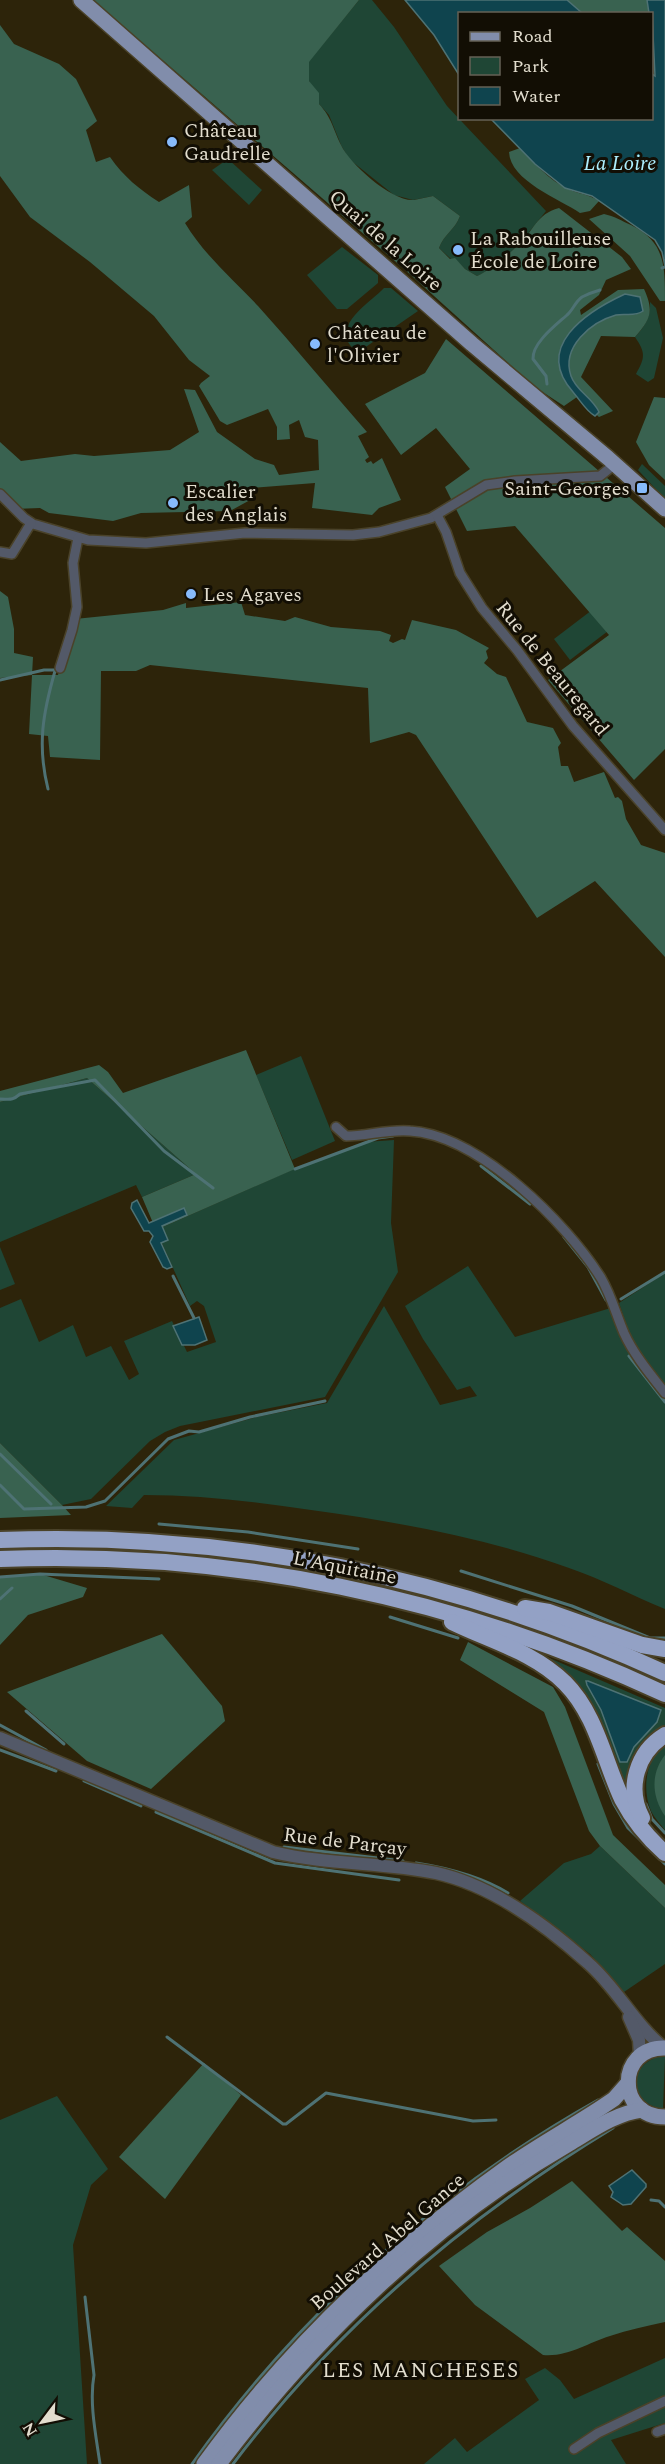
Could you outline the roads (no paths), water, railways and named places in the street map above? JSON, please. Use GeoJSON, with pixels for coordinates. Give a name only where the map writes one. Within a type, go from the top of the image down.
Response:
{"type":"FeatureCollection","features":[{"type":"Feature","properties":{"kind":"highway","name":"L'Aquitaine"},"geometry":{"type":"LineString","coordinates":[[0,1540],[124,1540],[247,1551],[358,1570],[467,1598],[576,1635],[665,1673]]}},
{"type":"Feature","properties":{"kind":"highway","name":"L'Aquitaine"},"geometry":{"type":"LineString","coordinates":[[0,1559],[96,1558],[207,1566],[318,1582],[408,1602],[534,1640],[603,1666],[665,1694]]}},
{"type":"Feature","properties":{"kind":"highway"},"geometry":{"type":"LineString","coordinates":[[467,1598],[549,1612],[642,1645],[665,1649]]}},
{"type":"Feature","properties":{"kind":"highway"},"geometry":{"type":"LineString","coordinates":[[408,1602],[522,1652],[539,1662],[566,1684],[588,1717],[630,1814],[665,1853]]}},
{"type":"Feature","properties":{"kind":"highway"},"geometry":{"type":"LineString","coordinates":[[665,1735],[654,1743],[641,1760],[634,1789],[639,1813],[665,1845]]}},
{"type":"Feature","properties":{"kind":"main road","name":"Quai de la Loire"},"geometry":{"type":"LineString","coordinates":[[81,0],[515,381],[665,509]]}},
{"type":"Feature","properties":{"kind":"main road"},"geometry":{"type":"LineString","coordinates":[[665,2048],[649,2050],[640,2056],[631,2069],[628,2083],[633,2101],[642,2110],[652,2115],[665,2116]]}},
{"type":"Feature","properties":{"kind":"main road","name":"Boulevard Abel Gance"},"geometry":{"type":"LineString","coordinates":[[204,2464],[240,2416],[299,2350],[352,2296],[398,2254],[502,2170],[615,2099],[628,2083]]}},
{"type":"Feature","properties":{"kind":"main road","name":"Boulevard Abel Gance"},"geometry":{"type":"LineString","coordinates":[[219,2464],[271,2399],[315,2350],[369,2297],[435,2238],[496,2191],[538,2163],[623,2115],[642,2110]]}},
{"type":"Feature","properties":{"kind":"street"},"geometry":{"type":"LineString","coordinates":[[0,494],[31,523],[78,538],[146,543],[245,533],[353,535],[422,521],[486,485],[600,476],[615,464]]}},
{"type":"Feature","properties":{"kind":"street","name":"Rue de Beauregard"},"geometry":{"type":"LineString","coordinates":[[437,514],[446,532],[460,573],[482,608],[573,726],[665,830]]}},
{"type":"Feature","properties":{"kind":"street"},"geometry":{"type":"LineString","coordinates":[[0,552],[12,554],[31,523]]}},
{"type":"Feature","properties":{"kind":"street"},"geometry":{"type":"LineString","coordinates":[[60,668],[77,607],[73,563],[78,538]]}},
{"type":"Feature","properties":{"kind":"street"},"geometry":{"type":"LineString","coordinates":[[336,1127],[346,1136],[390,1131],[425,1133],[444,1138],[477,1155],[542,1207],[567,1233],[601,1279],[630,1345],[665,1393]]}},
{"type":"Feature","properties":{"kind":"street","name":"Rue de Parçay"},"geometry":{"type":"LineString","coordinates":[[0,1738],[273,1852],[316,1861],[436,1873],[479,1887],[516,1908],[567,1945],[600,1975],[625,2007],[665,2048]]}},
{"type":"Feature","properties":{"kind":"street","name":"Rue de Parçay"},"geometry":{"type":"LineString","coordinates":[[625,2007],[639,2040],[640,2056]]}},
{"type":"Feature","properties":{"kind":"street"},"geometry":{"type":"LineString","coordinates":[[574,2449],[598,2433],[665,2401]]}},
{"type":"Feature","properties":{"kind":"water"},"geometry":{"type":"Polygon","coordinates":[[[405,0],[567,0],[581,12],[458,12],[458,73],[434,35],[405,0]]]}},
{"type":"Feature","properties":{"kind":"water","name":"La Loire"},"geometry":{"type":"Polygon","coordinates":[[[647,0],[665,0],[665,266],[662,252],[655,240],[592,196],[565,188],[535,164],[492,120],[653,120],[653,75],[655,76],[653,12],[649,12],[647,0]]]}},
{"type":"Feature","properties":{"kind":"water"},"geometry":{"type":"Polygon","coordinates":[[[625,294],[640,297],[643,311],[616,315],[597,323],[580,337],[570,355],[569,365],[573,381],[596,407],[599,412],[595,416],[583,405],[562,376],[559,360],[562,346],[569,333],[581,321],[625,294]]]}},
{"type":"Feature","properties":{"kind":"water"},"geometry":{"type":"Polygon","coordinates":[[[137,1200],[149,1223],[184,1208],[187,1215],[162,1226],[168,1240],[161,1243],[172,1267],[167,1269],[163,1267],[150,1242],[153,1236],[149,1231],[144,1231],[131,1208],[132,1203],[137,1200]]]}},
{"type":"Feature","properties":{"kind":"water"},"geometry":{"type":"Polygon","coordinates":[[[199,1317],[207,1340],[195,1345],[182,1345],[173,1326],[199,1317]]]}},
{"type":"Feature","properties":{"kind":"water"},"geometry":{"type":"Polygon","coordinates":[[[586,1681],[661,1710],[657,1722],[634,1747],[627,1762],[620,1762],[601,1710],[587,1685],[586,1681]]]}},
{"type":"Feature","properties":{"kind":"water"},"geometry":{"type":"Polygon","coordinates":[[[632,2170],[646,2184],[646,2187],[631,2204],[623,2205],[611,2197],[613,2192],[609,2186],[632,2170]]]}},
{"type":"Feature","properties":{"kind":"waterway"},"geometry":{"type":"LineString","coordinates":[[547,384],[546,376],[533,359],[536,347],[582,297],[600,290]]}},
{"type":"Feature","properties":{"kind":"waterway"},"geometry":{"type":"LineString","coordinates":[[0,680],[44,670],[54,670]]}},
{"type":"Feature","properties":{"kind":"waterway"},"geometry":{"type":"LineString","coordinates":[[48,789],[42,743],[47,701],[55,671]]}},
{"type":"Feature","properties":{"kind":"waterway"},"geometry":{"type":"LineString","coordinates":[[0,1099],[11,1099],[20,1094],[95,1080],[164,1151],[213,1188]]}},
{"type":"Feature","properties":{"kind":"waterway"},"geometry":{"type":"LineString","coordinates":[[295,1169],[378,1138],[393,1136]]}},
{"type":"Feature","properties":{"kind":"waterway"},"geometry":{"type":"LineString","coordinates":[[481,1166],[530,1204]]}},
{"type":"Feature","properties":{"kind":"waterway"},"geometry":{"type":"LineString","coordinates":[[564,1237],[588,1267],[606,1300]]}},
{"type":"Feature","properties":{"kind":"waterway"},"geometry":{"type":"LineString","coordinates":[[621,1299],[665,1272]]}},
{"type":"Feature","properties":{"kind":"waterway"},"geometry":{"type":"LineString","coordinates":[[173,1276],[194,1318]]}},
{"type":"Feature","properties":{"kind":"waterway"},"geometry":{"type":"LineString","coordinates":[[629,1356],[665,1402]]}},
{"type":"Feature","properties":{"kind":"waterway"},"geometry":{"type":"LineString","coordinates":[[0,1485],[24,1509],[86,1507],[105,1501],[168,1439],[189,1431],[199,1432],[250,1417],[325,1401]]}},
{"type":"Feature","properties":{"kind":"waterway"},"geometry":{"type":"LineString","coordinates":[[0,1454],[51,1504]]}},
{"type":"Feature","properties":{"kind":"waterway"},"geometry":{"type":"LineString","coordinates":[[159,1524],[248,1532],[358,1549]]}},
{"type":"Feature","properties":{"kind":"waterway"},"geometry":{"type":"LineString","coordinates":[[461,1571],[572,1606],[650,1638],[665,1638]]}},
{"type":"Feature","properties":{"kind":"waterway"},"geometry":{"type":"LineString","coordinates":[[0,1577],[40,1574],[159,1579]]}},
{"type":"Feature","properties":{"kind":"waterway"},"geometry":{"type":"LineString","coordinates":[[0,1599],[12,1588]]}},
{"type":"Feature","properties":{"kind":"waterway"},"geometry":{"type":"LineString","coordinates":[[390,1617],[458,1638]]}},
{"type":"Feature","properties":{"kind":"waterway"},"geometry":{"type":"LineString","coordinates":[[26,1711],[64,1744]]}},
{"type":"Feature","properties":{"kind":"waterway"},"geometry":{"type":"LineString","coordinates":[[0,1725],[46,1750]]}},
{"type":"Feature","properties":{"kind":"waterway"},"geometry":{"type":"LineString","coordinates":[[0,1750],[56,1771]]}},
{"type":"Feature","properties":{"kind":"waterway"},"geometry":{"type":"LineString","coordinates":[[598,1764],[614,1804],[628,1828],[665,1864]]}},
{"type":"Feature","properties":{"kind":"waterway"},"geometry":{"type":"LineString","coordinates":[[84,1781],[141,1806]]}},
{"type":"Feature","properties":{"kind":"waterway"},"geometry":{"type":"LineString","coordinates":[[646,1804],[652,1819],[665,1833]]}},
{"type":"Feature","properties":{"kind":"waterway"},"geometry":{"type":"LineString","coordinates":[[156,1812],[275,1863],[399,1880]]}},
{"type":"Feature","properties":{"kind":"waterway"},"geometry":{"type":"LineString","coordinates":[[284,1847],[403,1861]]}},
{"type":"Feature","properties":{"kind":"waterway"},"geometry":{"type":"LineString","coordinates":[[416,1863],[463,1874],[508,1893]]}},
{"type":"Feature","properties":{"kind":"waterway"},"geometry":{"type":"LineString","coordinates":[[167,2037],[283,2124],[326,2093],[473,2121],[496,2120]]}},
{"type":"Feature","properties":{"kind":"waterway"},"geometry":{"type":"LineString","coordinates":[[192,2464],[233,2409],[278,2357],[325,2307],[375,2260],[482,2173],[539,2135],[598,2100]]}},
{"type":"Feature","properties":{"kind":"waterway"},"geometry":{"type":"LineString","coordinates":[[233,2464],[316,2366],[407,2278],[506,2199],[613,2128]]}},
{"type":"Feature","properties":{"kind":"waterway"},"geometry":{"type":"LineString","coordinates":[[651,2200],[659,2201],[665,2207]]}},
{"type":"Feature","properties":{"kind":"waterway"},"geometry":{"type":"LineString","coordinates":[[85,2297],[94,2375],[92,2397],[100,2464]]}},
{"type":"Feature","properties":{"kind":"place","name":"Château Gaudrelle"},"geometry":{"type":"Point","coordinates":[172,142]}},
{"type":"Feature","properties":{"kind":"place","name":"La Rabouilleuse École de Loire"},"geometry":{"type":"Point","coordinates":[458,250]}},
{"type":"Feature","properties":{"kind":"place","name":"Château de l'Olivier"},"geometry":{"type":"Point","coordinates":[315,344]}},
{"type":"Feature","properties":{"kind":"place","name":"Saint-Georges"},"geometry":{"type":"Point","coordinates":[642,488]}},
{"type":"Feature","properties":{"kind":"place","name":"Escalier des Anglais"},"geometry":{"type":"Point","coordinates":[173,503]}},
{"type":"Feature","properties":{"kind":"place","name":"Les Agaves"},"geometry":{"type":"Point","coordinates":[191,594]}},
{"type":"Feature","properties":{"kind":"district","name":"LES MANCHESES"},"geometry":{"type":"Point","coordinates":[421,2370]}}]}
